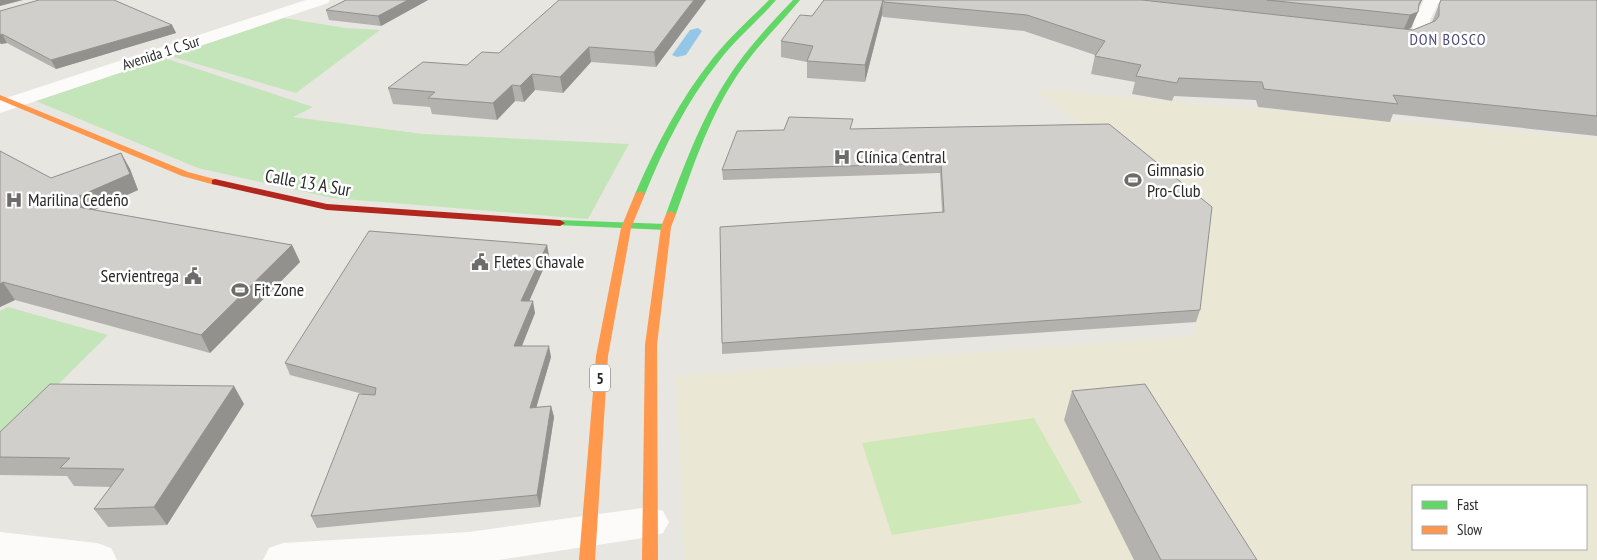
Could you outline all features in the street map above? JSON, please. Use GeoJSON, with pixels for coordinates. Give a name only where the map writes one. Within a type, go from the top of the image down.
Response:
{"type":"FeatureCollection","features":[{"type":"Feature","properties":{"kind":"main road","name":"5"},"geometry":{"type":"LineString","coordinates":[[588,546],[602,356],[626,228],[653,162],[678,116],[702,78],[729,44],[773,0]]}},
{"type":"Feature","properties":{"kind":"main road"},"geometry":{"type":"LineString","coordinates":[[650,560],[651,345],[666,227],[696,150],[720,99],[738,69],[761,38],[797,0]]}},
{"type":"Feature","properties":{"kind":"main road","name":"Calle 13 A Sur"},"geometry":{"type":"LineString","coordinates":[[4,102],[185,174],[249,191],[326,207],[626,228],[666,227]]}},
{"type":"Feature","properties":{"kind":"street","name":"Avenida 1 C Sur"},"geometry":{"type":"LineString","coordinates":[[4,102],[322,0]]}},
{"type":"Feature","properties":{"kind":"street"},"geometry":{"type":"LineString","coordinates":[[1377,35],[1406,39],[1421,31],[1422,20],[1432,0]]}},
{"type":"Feature","properties":{"kind":"street"},"geometry":{"type":"LineString","coordinates":[[283,560],[469,548],[588,546],[650,522]]}},
{"type":"Feature","properties":{"kind":"street"},"geometry":{"type":"LineString","coordinates":[[0,548],[97,560]]}},
{"type":"Feature","properties":{"kind":"shaded area"},"geometry":{"type":"Polygon","coordinates":[[[1034,89],[1597,139],[1597,560],[685,560],[676,376],[1194,336],[1208,217],[1034,89]]]}},
{"type":"Feature","properties":{"kind":"green space"},"geometry":{"type":"Polygon","coordinates":[[[284,18],[345,28],[380,30],[296,93],[170,56],[284,18]]]}},
{"type":"Feature","properties":{"kind":"green space"},"geometry":{"type":"Polygon","coordinates":[[[164,58],[313,107],[293,117],[423,134],[629,144],[588,219],[332,198],[198,168],[36,101],[164,58]]]}},
{"type":"Feature","properties":{"kind":"green space"},"geometry":{"type":"Polygon","coordinates":[[[8,307],[108,335],[0,442],[0,311],[8,307]]]}},
{"type":"Feature","properties":{"kind":"green space"},"geometry":{"type":"Polygon","coordinates":[[[1034,418],[1082,503],[892,535],[862,443],[1034,418]]]}},
{"type":"Feature","properties":{"kind":"water"},"geometry":{"type":"Polygon","coordinates":[[[698,28],[702,31],[686,55],[677,57],[672,55],[690,30],[698,28]]]}},
{"type":"Feature","properties":{"kind":"building"},"geometry":{"type":"Polygon","coordinates":[[[39,0],[114,0],[172,25],[51,60],[2,34],[0,35],[0,11],[39,0]]]}},
{"type":"Feature","properties":{"kind":"building"},"geometry":{"type":"Polygon","coordinates":[[[346,0],[408,0],[378,16],[326,10],[346,0]]]}},
{"type":"Feature","properties":{"kind":"building"},"geometry":{"type":"Polygon","coordinates":[[[559,0],[694,0],[654,52],[589,47],[560,77],[532,74],[520,86],[512,85],[493,103],[428,98],[435,92],[388,88],[423,62],[467,65],[482,52],[499,53],[559,0]]]}},
{"type":"Feature","properties":{"kind":"building"},"geometry":{"type":"Polygon","coordinates":[[[824,0],[883,0],[865,65],[807,61],[813,46],[781,41],[800,15],[812,16],[824,0]]]}},
{"type":"Feature","properties":{"kind":"building"},"geometry":{"type":"Polygon","coordinates":[[[883,0],[1142,0],[1413,30],[1435,21],[1439,16],[1441,0],[1597,0],[1597,116],[1393,95],[1398,104],[1264,89],[1262,82],[1179,78],[1177,83],[1136,76],[1141,65],[1095,56],[1105,41],[1027,15],[884,2],[883,0]]]}},
{"type":"Feature","properties":{"kind":"building"},"geometry":{"type":"Polygon","coordinates":[[[1267,0],[1421,0],[1418,12],[1410,15],[1267,0]]]}},
{"type":"Feature","properties":{"kind":"building"},"geometry":{"type":"Polygon","coordinates":[[[789,117],[853,119],[850,129],[1109,124],[1212,207],[1200,310],[722,343],[720,227],[944,212],[941,163],[722,170],[737,131],[784,130],[789,117]]]}},
{"type":"Feature","properties":{"kind":"building"},"geometry":{"type":"Polygon","coordinates":[[[0,151],[51,178],[121,153],[130,174],[61,204],[292,245],[201,335],[3,282],[0,284],[0,151]]]}},
{"type":"Feature","properties":{"kind":"building"},"geometry":{"type":"Polygon","coordinates":[[[369,231],[547,245],[521,301],[533,301],[514,346],[549,346],[530,408],[551,406],[537,495],[311,516],[359,394],[375,395],[376,388],[285,363],[369,231]]]}},
{"type":"Feature","properties":{"kind":"building"},"geometry":{"type":"Polygon","coordinates":[[[50,384],[234,386],[154,507],[94,509],[124,469],[60,468],[70,458],[0,457],[0,432],[50,384]]]}},
{"type":"Feature","properties":{"kind":"building"},"geometry":{"type":"Polygon","coordinates":[[[1145,384],[1257,560],[1161,560],[1072,391],[1145,384]]]}},
{"type":"Feature","properties":{"kind":"traffic: fast"},"geometry":{"type":"LineString","coordinates":[[640,194],[667,134],[702,77],[735,37],[773,0]]}},
{"type":"Feature","properties":{"kind":"traffic: fast"},"geometry":{"type":"LineString","coordinates":[[671,214],[700,138],[728,84],[739,67],[797,0]]}},
{"type":"Feature","properties":{"kind":"traffic: fast"},"geometry":{"type":"LineString","coordinates":[[560,223],[666,227]]}},
{"type":"Feature","properties":{"kind":"traffic: slow"},"geometry":{"type":"LineString","coordinates":[[0,97],[185,174],[215,182]]}},
{"type":"Feature","properties":{"kind":"traffic: slow"},"geometry":{"type":"LineString","coordinates":[[587,560],[602,356],[626,228],[640,194]]}},
{"type":"Feature","properties":{"kind":"traffic: slow"},"geometry":{"type":"LineString","coordinates":[[650,560],[651,345],[666,227],[671,214]]}},
{"type":"Feature","properties":{"kind":"traffic: jam"},"geometry":{"type":"LineString","coordinates":[[215,182],[327,207],[560,223]]}},
{"type":"Feature","properties":{"kind":"place","name":"Clínica Central"},"geometry":{"type":"Point","coordinates":[842,157]}},
{"type":"Feature","properties":{"kind":"place","name":"Gimnasio Pro-Club"},"geometry":{"type":"Point","coordinates":[1133,180]}},
{"type":"Feature","properties":{"kind":"place","name":"Marilina Cedeño"},"geometry":{"type":"Point","coordinates":[14,200]}},
{"type":"Feature","properties":{"kind":"place","name":"Fletes Chavale"},"geometry":{"type":"Point","coordinates":[480,262]}},
{"type":"Feature","properties":{"kind":"place","name":"Servientrega"},"geometry":{"type":"Point","coordinates":[193,276]}},
{"type":"Feature","properties":{"kind":"place","name":"Fit Zone"},"geometry":{"type":"Point","coordinates":[240,290]}},
{"type":"Feature","properties":{"kind":"district","name":"DON BOSCO"},"geometry":{"type":"Point","coordinates":[1448,39]}}]}
